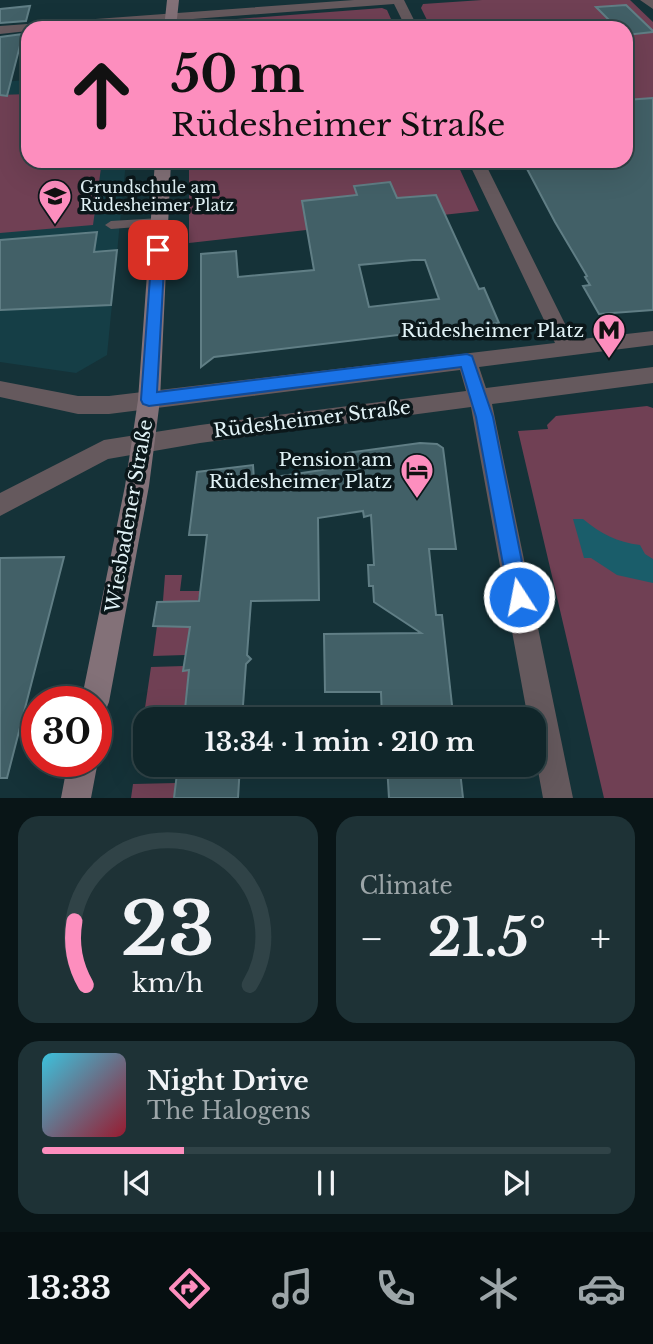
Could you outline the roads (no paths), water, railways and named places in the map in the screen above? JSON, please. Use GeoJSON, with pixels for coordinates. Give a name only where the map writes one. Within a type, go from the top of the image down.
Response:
{"type":"FeatureCollection","features":[{"type":"Feature","properties":{"kind":"street"},"geometry":{"type":"LineString","coordinates":[[170,21],[173,0]]}},
{"type":"Feature","properties":{"kind":"street"},"geometry":{"type":"LineString","coordinates":[[180,21],[398,0],[408,21]]}},
{"type":"Feature","properties":{"kind":"street"},"geometry":{"type":"LineString","coordinates":[[646,0],[653,6]]}},
{"type":"Feature","properties":{"kind":"street"},"geometry":{"type":"LineString","coordinates":[[0,30],[21,29]]}},
{"type":"Feature","properties":{"kind":"street","name":"Wiesbadener Straße"},"geometry":{"type":"LineString","coordinates":[[97,686],[144,442],[149,400],[163,168]]}},
{"type":"Feature","properties":{"kind":"street"},"geometry":{"type":"LineString","coordinates":[[479,168],[567,348]]}},
{"type":"Feature","properties":{"kind":"street","name":"Rüdesheimer Straße"},"geometry":{"type":"LineString","coordinates":[[0,389],[78,405],[109,405],[653,338]]}},
{"type":"Feature","properties":{"kind":"street"},"geometry":{"type":"LineString","coordinates":[[467,360],[480,397],[558,798]]}},
{"type":"Feature","properties":{"kind":"street","name":"Rüdesheimer Straße"},"geometry":{"type":"LineString","coordinates":[[0,505],[104,450],[144,442],[653,374]]}},
{"type":"Feature","properties":{"kind":"street"},"geometry":{"type":"LineString","coordinates":[[76,798],[80,777]]}},
{"type":"Feature","properties":{"kind":"lane"},"geometry":{"type":"LineString","coordinates":[[111,225],[160,222]]}},
{"type":"Feature","properties":{"kind":"place","name":"Grundschule am Rüdesheimer Platz"},"geometry":{"type":"Point","coordinates":[55,226]}},
{"type":"Feature","properties":{"kind":"place","name":"Rüdesheimer Platz"},"geometry":{"type":"Point","coordinates":[609,360]}},
{"type":"Feature","properties":{"kind":"place","name":"Pension am Rüdesheimer Platz"},"geometry":{"type":"Point","coordinates":[417,500]}}]}
